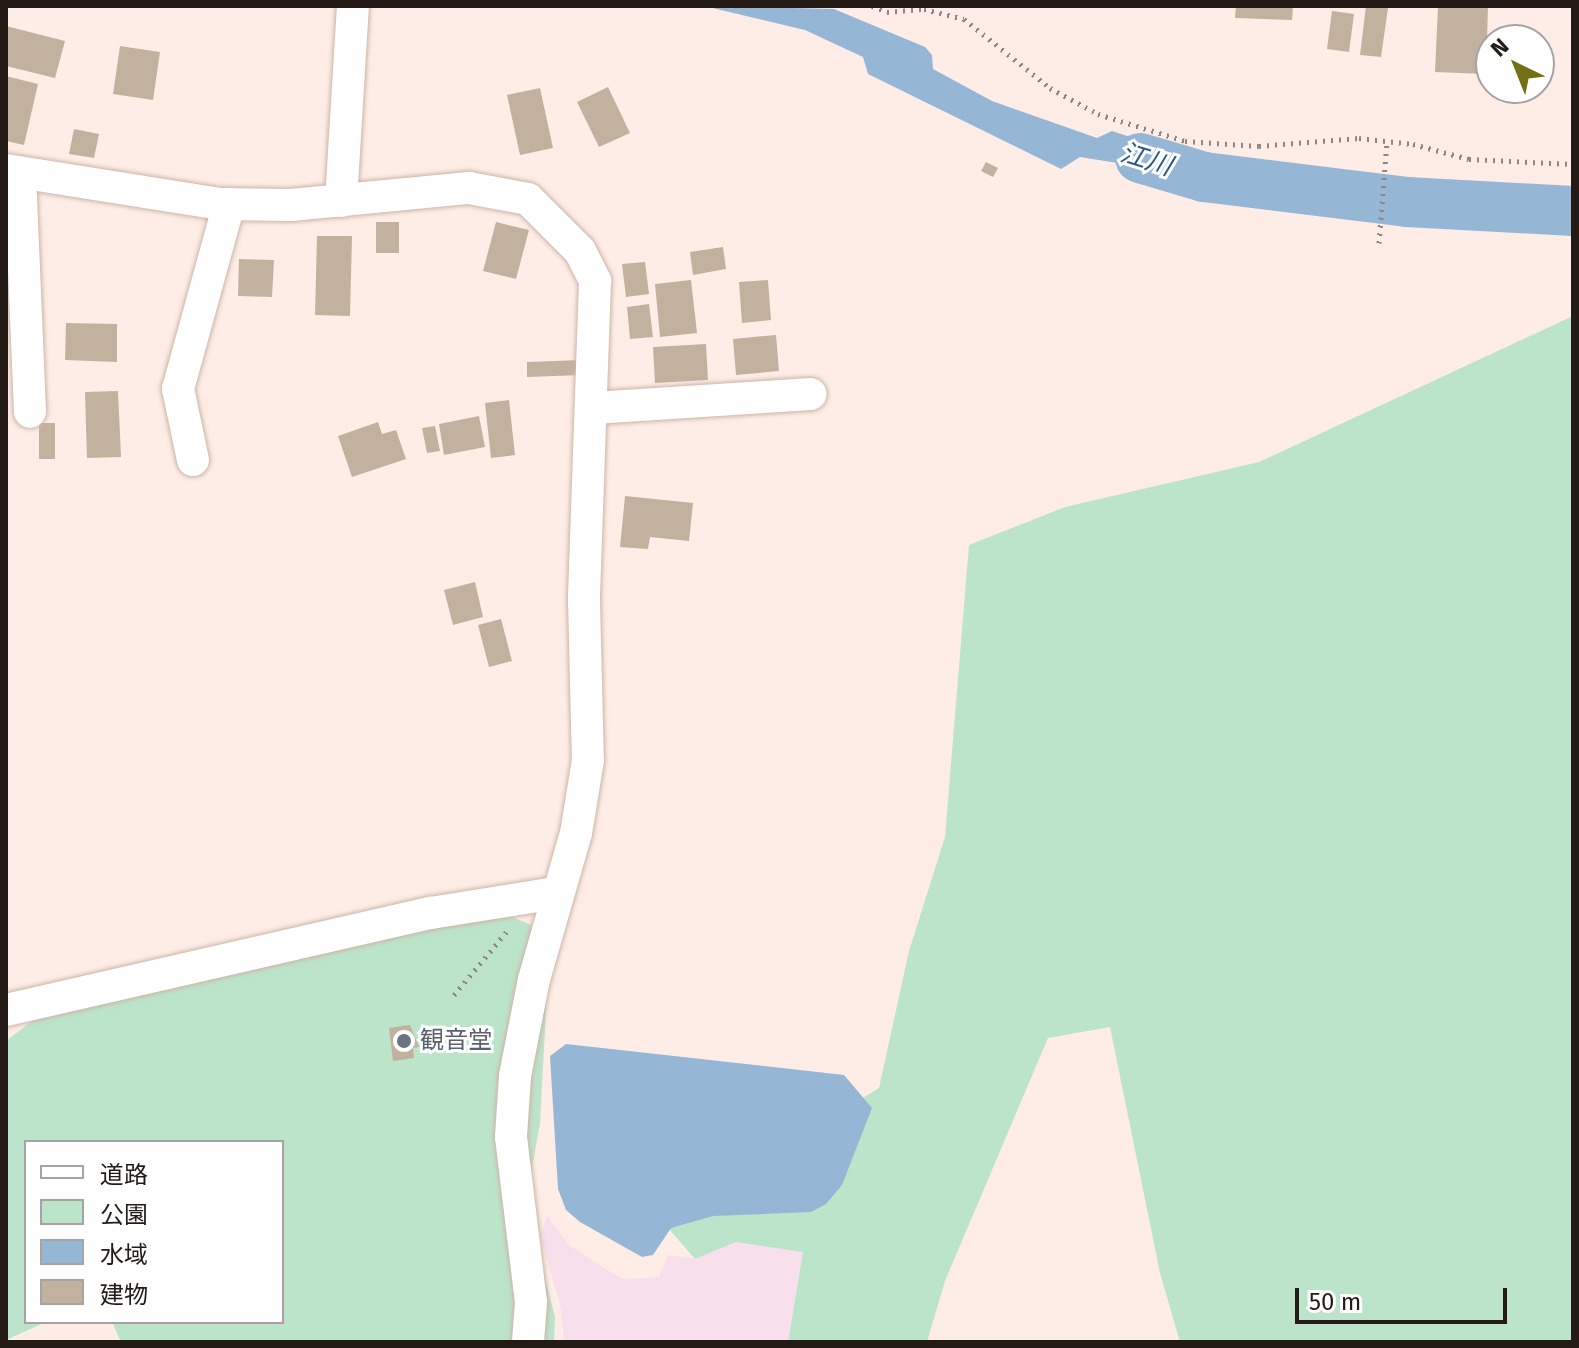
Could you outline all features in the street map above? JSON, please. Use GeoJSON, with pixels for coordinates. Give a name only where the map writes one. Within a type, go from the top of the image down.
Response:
{"type":"FeatureCollection","features":[{"type":"Feature","properties":{"kind":"street"},"geometry":{"type":"LineString","coordinates":[[341,201],[353,6]]}},
{"type":"Feature","properties":{"kind":"street"},"geometry":{"type":"LineString","coordinates":[[30,412],[13,171],[229,204],[341,201],[469,188],[528,199],[580,251],[595,281],[594,408],[584,601],[588,760],[576,833],[547,894],[515,1076],[511,1137],[531,1302],[528,1342]]}},
{"type":"Feature","properties":{"kind":"street"},"geometry":{"type":"LineString","coordinates":[[193,460],[178,389],[229,204]]}},
{"type":"Feature","properties":{"kind":"street"},"geometry":{"type":"LineString","coordinates":[[594,408],[811,394]]}},
{"type":"Feature","properties":{"kind":"street"},"geometry":{"type":"LineString","coordinates":[[6,1010],[431,913],[547,894]]}},
{"type":"Feature","properties":{"kind":"path"},"geometry":{"type":"LineString","coordinates":[[872,6],[887,12],[924,9],[964,19],[1050,88],[1098,114],[1185,141],[1259,146],[1359,138],[1469,159],[1573,164]]}},
{"type":"Feature","properties":{"kind":"path"},"geometry":{"type":"LineString","coordinates":[[1379,243],[1387,145]]}},
{"type":"Feature","properties":{"kind":"path"},"geometry":{"type":"LineString","coordinates":[[454,995],[547,894]]}},
{"type":"Feature","properties":{"kind":"shaded area"},"geometry":{"type":"Polygon","coordinates":[[[547,1216],[570,1246],[622,1279],[659,1277],[668,1255],[695,1259],[736,1242],[803,1252],[788,1342],[564,1342],[561,1308],[540,1236],[547,1216]]]}},
{"type":"Feature","properties":{"kind":"green space"},"geometry":{"type":"Polygon","coordinates":[[[1573,316],[1573,1342],[1180,1342],[1160,1273],[1110,1027],[1048,1038],[945,1281],[927,1342],[788,1342],[803,1252],[736,1242],[695,1259],[662,1221],[879,1088],[909,951],[945,837],[969,545],[1065,507],[1259,462],[1573,316]]]}},
{"type":"Feature","properties":{"kind":"green space"},"geometry":{"type":"Polygon","coordinates":[[[510,916],[531,925],[548,974],[540,1123],[526,1202],[555,1317],[554,1342],[121,1342],[113,1324],[284,1324],[284,1140],[24,1140],[24,1324],[42,1324],[6,1340],[6,1041],[53,1005],[339,942],[510,916]]]}},
{"type":"Feature","properties":{"kind":"water"},"geometry":{"type":"Polygon","coordinates":[[[704,6],[834,9],[925,47],[932,55],[933,69],[992,101],[1097,138],[1112,131],[1188,156],[1188,166],[1204,177],[1080,157],[1061,169],[868,74],[863,57],[805,30],[704,6]]]}},
{"type":"Feature","properties":{"kind":"water"},"geometry":{"type":"Polygon","coordinates":[[[566,1044],[844,1075],[872,1108],[842,1185],[826,1204],[811,1212],[713,1216],[671,1228],[653,1255],[642,1257],[580,1222],[566,1210],[558,1189],[550,1056],[566,1044]]]}},
{"type":"Feature","properties":{"kind":"building"},"geometry":{"type":"Polygon","coordinates":[[[1236,6],[1293,6],[1292,20],[1235,18],[1236,6]]]}},
{"type":"Feature","properties":{"kind":"building"},"geometry":{"type":"Polygon","coordinates":[[[1366,6],[1388,8],[1381,57],[1360,55],[1366,6]]]}},
{"type":"Feature","properties":{"kind":"building"},"geometry":{"type":"Polygon","coordinates":[[[1438,6],[1488,6],[1487,24],[1475,24],[1475,74],[1435,72],[1438,6]]]}},
{"type":"Feature","properties":{"kind":"building"},"geometry":{"type":"Polygon","coordinates":[[[1332,11],[1354,14],[1349,52],[1327,49],[1332,11]]]}},
{"type":"Feature","properties":{"kind":"building"},"geometry":{"type":"Polygon","coordinates":[[[6,26],[65,41],[55,78],[6,66],[6,26]]]}},
{"type":"Feature","properties":{"kind":"building"},"geometry":{"type":"Polygon","coordinates":[[[120,46],[160,52],[153,100],[113,94],[120,46]]]}},
{"type":"Feature","properties":{"kind":"building"},"geometry":{"type":"Polygon","coordinates":[[[6,76],[38,84],[24,145],[6,141],[6,76]]]}},
{"type":"Feature","properties":{"kind":"building"},"geometry":{"type":"Polygon","coordinates":[[[608,87],[630,133],[599,147],[577,102],[608,87]]]}},
{"type":"Feature","properties":{"kind":"building"},"geometry":{"type":"Polygon","coordinates":[[[540,88],[553,148],[520,155],[507,95],[540,88]]]}},
{"type":"Feature","properties":{"kind":"building"},"geometry":{"type":"Polygon","coordinates":[[[74,129],[99,134],[94,158],[69,154],[74,129]]]}},
{"type":"Feature","properties":{"kind":"building"},"geometry":{"type":"Polygon","coordinates":[[[986,162],[998,168],[993,177],[981,171],[986,162]]]}},
{"type":"Feature","properties":{"kind":"building"},"geometry":{"type":"Polygon","coordinates":[[[376,222],[399,222],[399,253],[376,253],[376,222]]]}},
{"type":"Feature","properties":{"kind":"building"},"geometry":{"type":"Polygon","coordinates":[[[496,222],[529,230],[516,279],[483,271],[496,222]]]}},
{"type":"Feature","properties":{"kind":"building"},"geometry":{"type":"Polygon","coordinates":[[[317,236],[352,236],[350,316],[315,315],[317,236]]]}},
{"type":"Feature","properties":{"kind":"building"},"geometry":{"type":"Polygon","coordinates":[[[723,247],[726,269],[693,275],[690,252],[723,247]]]}},
{"type":"Feature","properties":{"kind":"building"},"geometry":{"type":"Polygon","coordinates":[[[239,259],[274,260],[272,297],[238,296],[239,259]]]}},
{"type":"Feature","properties":{"kind":"building"},"geometry":{"type":"Polygon","coordinates":[[[645,262],[649,294],[626,297],[622,264],[645,262]]]}},
{"type":"Feature","properties":{"kind":"building"},"geometry":{"type":"Polygon","coordinates":[[[691,280],[697,333],[660,337],[655,284],[691,280]]]}},
{"type":"Feature","properties":{"kind":"building"},"geometry":{"type":"Polygon","coordinates":[[[768,280],[771,320],[742,323],[739,282],[768,280]]]}},
{"type":"Feature","properties":{"kind":"building"},"geometry":{"type":"Polygon","coordinates":[[[649,304],[653,337],[630,339],[627,307],[649,304]]]}},
{"type":"Feature","properties":{"kind":"building"},"geometry":{"type":"Polygon","coordinates":[[[66,323],[117,324],[117,362],[65,360],[66,323]]]}},
{"type":"Feature","properties":{"kind":"building"},"geometry":{"type":"Polygon","coordinates":[[[776,335],[779,371],[736,375],[733,339],[776,335]]]}},
{"type":"Feature","properties":{"kind":"building"},"geometry":{"type":"Polygon","coordinates":[[[706,344],[708,380],[655,383],[653,347],[706,344]]]}},
{"type":"Feature","properties":{"kind":"building"},"geometry":{"type":"Polygon","coordinates":[[[582,360],[582,375],[527,377],[527,362],[582,360]]]}},
{"type":"Feature","properties":{"kind":"building"},"geometry":{"type":"Polygon","coordinates":[[[118,391],[121,457],[87,458],[85,392],[118,391]]]}},
{"type":"Feature","properties":{"kind":"building"},"geometry":{"type":"Polygon","coordinates":[[[509,400],[515,455],[491,458],[485,403],[509,400]]]}},
{"type":"Feature","properties":{"kind":"building"},"geometry":{"type":"Polygon","coordinates":[[[479,416],[485,447],[444,455],[439,424],[479,416]]]}},
{"type":"Feature","properties":{"kind":"building"},"geometry":{"type":"Polygon","coordinates":[[[378,422],[382,434],[396,430],[406,459],[352,477],[338,436],[378,422]]]}},
{"type":"Feature","properties":{"kind":"building"},"geometry":{"type":"Polygon","coordinates":[[[39,423],[55,423],[55,459],[39,459],[39,423]]]}},
{"type":"Feature","properties":{"kind":"building"},"geometry":{"type":"Polygon","coordinates":[[[435,426],[440,451],[427,453],[422,428],[435,426]]]}},
{"type":"Feature","properties":{"kind":"building"},"geometry":{"type":"Polygon","coordinates":[[[625,496],[693,503],[689,541],[650,537],[648,549],[620,547],[625,496]]]}},
{"type":"Feature","properties":{"kind":"building"},"geometry":{"type":"Polygon","coordinates":[[[475,582],[483,617],[453,625],[444,590],[475,582]]]}},
{"type":"Feature","properties":{"kind":"building"},"geometry":{"type":"Polygon","coordinates":[[[501,619],[512,661],[489,667],[478,625],[501,619]]]}},
{"type":"Feature","properties":{"kind":"building","name":"観音堂"},"geometry":{"type":"Polygon","coordinates":[[[410,1025],[419,1047],[413,1048],[414,1058],[393,1061],[389,1028],[410,1025]]]}},
{"type":"Feature","properties":{"kind":"waterway","name":"江川"},"geometry":{"type":"LineString","coordinates":[[1140,158],[1204,177],[1407,202],[1573,211]]}},
{"type":"Feature","properties":{"kind":"place","name":"観音堂"},"geometry":{"type":"Point","coordinates":[404,1041]}}]}
